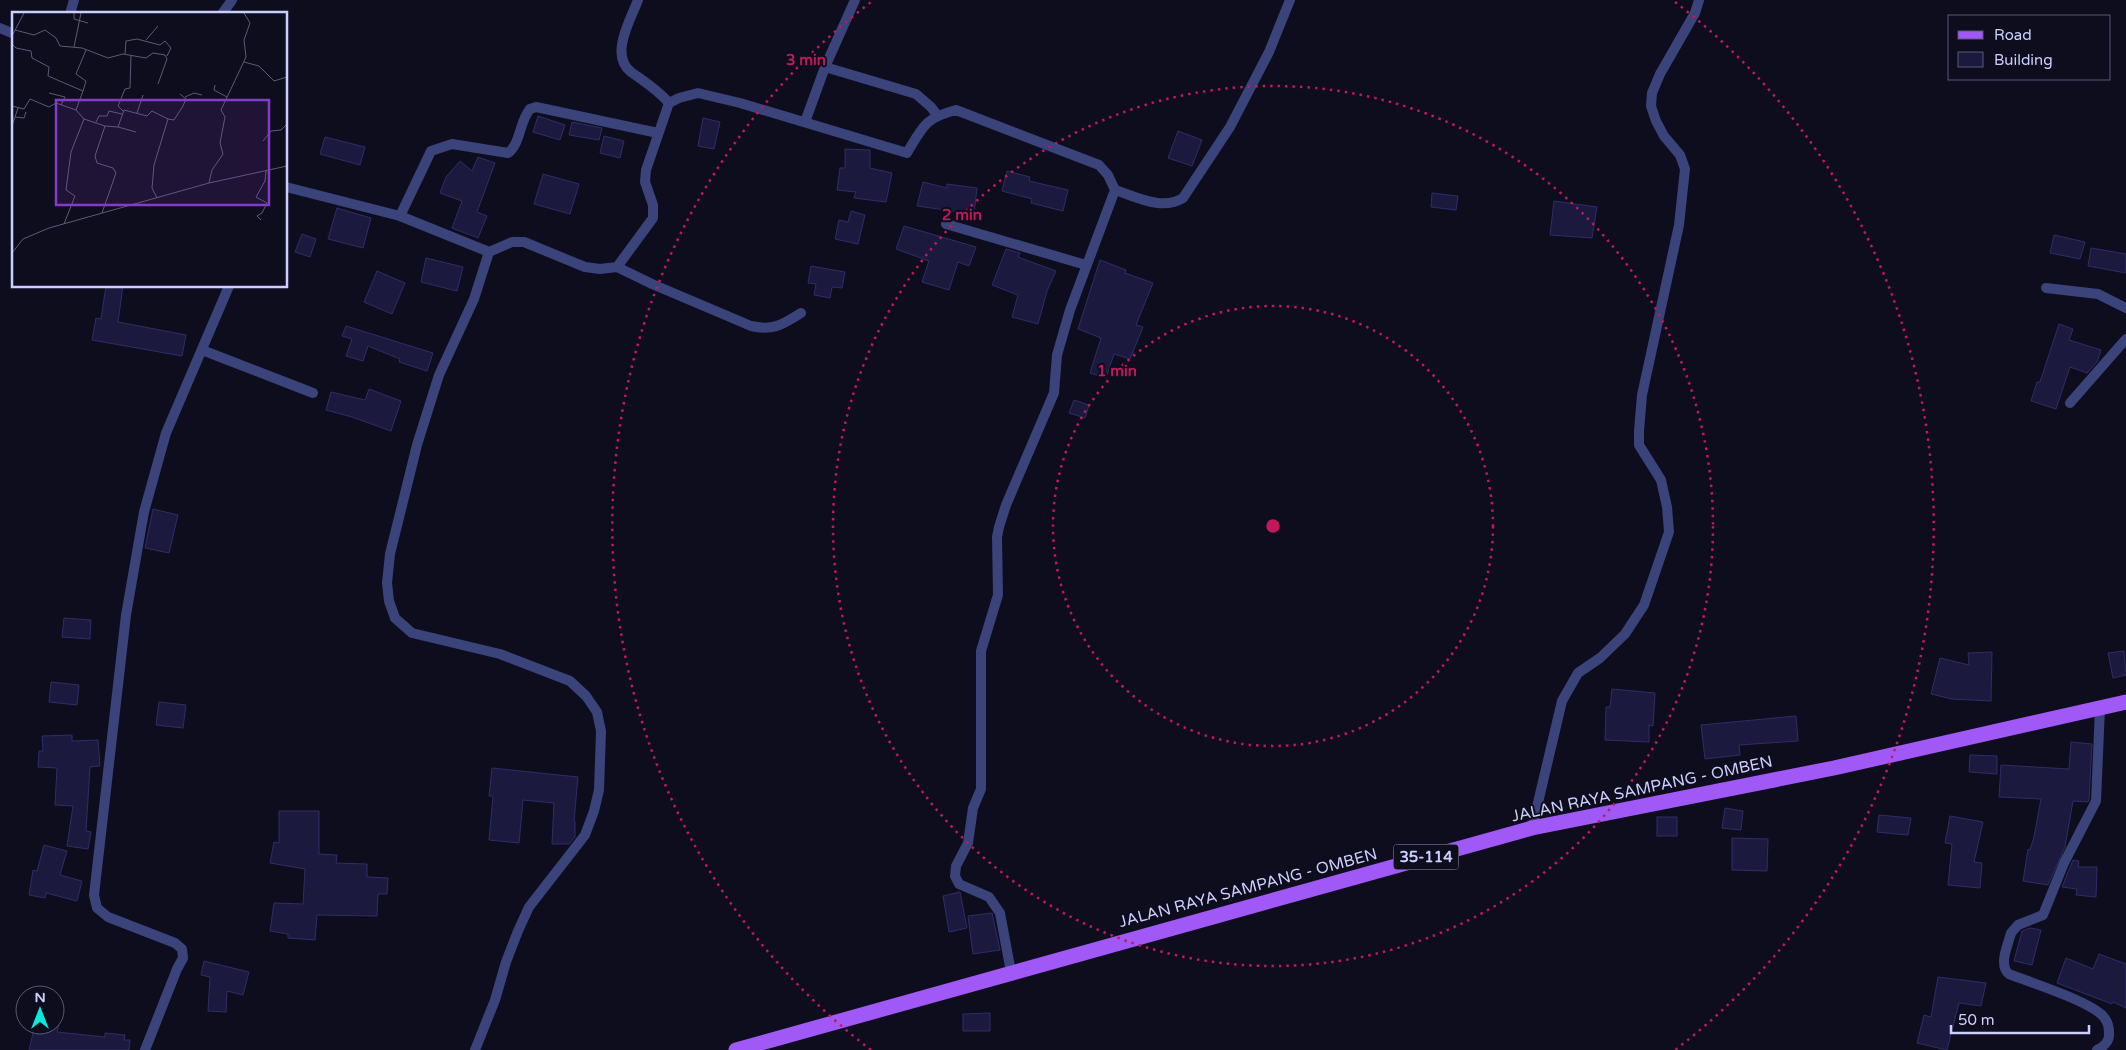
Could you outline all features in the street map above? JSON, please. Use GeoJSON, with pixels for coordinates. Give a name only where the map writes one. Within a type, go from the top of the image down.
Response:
{"type":"FeatureCollection","features":[{"type":"Feature","properties":{"kind":"main road","name":"JALAN RAYA SAMPANG - OMBEN"},"geometry":{"type":"LineString","coordinates":[[736,1050],[1532,828],[1834,768],[2126,702]]}},
{"type":"Feature","properties":{"kind":"street"},"geometry":{"type":"LineString","coordinates":[[223,12],[232,0]]}},
{"type":"Feature","properties":{"kind":"street"},"geometry":{"type":"LineString","coordinates":[[638,0],[624,38],[621,52],[623,63],[630,71],[659,91],[670,103]]}},
{"type":"Feature","properties":{"kind":"street"},"geometry":{"type":"LineString","coordinates":[[805,122],[825,67],[855,0]]}},
{"type":"Feature","properties":{"kind":"street"},"geometry":{"type":"LineString","coordinates":[[1115,190],[1152,202],[1174,204],[1183,198],[1230,127],[1269,52],[1290,0]]}},
{"type":"Feature","properties":{"kind":"street"},"geometry":{"type":"LineString","coordinates":[[1532,828],[1562,701],[1578,673],[1600,658],[1625,634],[1644,605],[1669,532],[1667,507],[1661,480],[1639,444],[1639,430],[1642,395],[1679,225],[1685,170],[1680,155],[1664,136],[1656,121],[1651,106],[1652,93],[1695,13],[1699,0]]}},
{"type":"Feature","properties":{"kind":"street"},"geometry":{"type":"LineString","coordinates":[[0,28],[12,33]]}},
{"type":"Feature","properties":{"kind":"street"},"geometry":{"type":"LineString","coordinates":[[825,67],[916,94],[937,115]]}},
{"type":"Feature","properties":{"kind":"street"},"geometry":{"type":"LineString","coordinates":[[617,267],[653,218],[653,205],[647,191],[646,176],[658,133],[670,103],[679,98],[698,93],[805,122],[907,153],[921,128],[937,115],[956,110],[1099,165],[1108,175],[1115,190],[1086,265],[1057,355],[1054,393],[1006,505],[998,532],[998,595],[981,651],[981,789],[973,808],[968,843],[956,866],[954,876],[959,884],[989,897],[1000,913],[1011,972]]}},
{"type":"Feature","properties":{"kind":"street"},"geometry":{"type":"LineString","coordinates":[[400,216],[416,179],[431,152],[452,144],[508,153],[514,148],[521,125],[530,109],[536,107],[658,133]]}},
{"type":"Feature","properties":{"kind":"street"},"geometry":{"type":"LineString","coordinates":[[288,188],[400,216],[489,252],[512,242],[524,242],[585,267],[600,269],[617,267],[751,326],[764,329],[776,328],[801,313]]}},
{"type":"Feature","properties":{"kind":"street"},"geometry":{"type":"LineString","coordinates":[[946,224],[1086,265]]}},
{"type":"Feature","properties":{"kind":"street"},"geometry":{"type":"LineString","coordinates":[[475,1050],[495,1000],[506,962],[529,907],[585,835],[599,790],[601,754],[601,731],[598,712],[586,696],[570,681],[500,654],[412,632],[395,618],[389,601],[390,554],[417,445],[439,375],[474,299],[489,252]]}},
{"type":"Feature","properties":{"kind":"street"},"geometry":{"type":"LineString","coordinates":[[145,1050],[183,958],[182,949],[175,943],[108,917],[97,908],[94,895],[126,616],[144,512],[166,433],[228,288]]}},
{"type":"Feature","properties":{"kind":"street"},"geometry":{"type":"LineString","coordinates":[[2046,288],[2098,294],[2126,308]]}},
{"type":"Feature","properties":{"kind":"street"},"geometry":{"type":"LineString","coordinates":[[2070,403],[2126,339]]}},
{"type":"Feature","properties":{"kind":"street"},"geometry":{"type":"LineString","coordinates":[[202,350],[313,393]]}},
{"type":"Feature","properties":{"kind":"street"},"geometry":{"type":"LineString","coordinates":[[2097,1050],[2106,1045],[2109,1037],[2107,1020],[2086,1005],[2009,974],[2004,970],[2003,964],[2011,932],[2014,928],[2043,915],[2064,863],[2096,801],[2100,747],[2100,708]]}},
{"type":"Feature","properties":{"kind":"building"},"geometry":{"type":"Polygon","coordinates":[[[538,116],[565,125],[560,140],[533,132],[538,116]]]}},
{"type":"Feature","properties":{"kind":"building"},"geometry":{"type":"Polygon","coordinates":[[[703,118],[720,122],[714,149],[698,146],[703,118]]]}},
{"type":"Feature","properties":{"kind":"building"},"geometry":{"type":"Polygon","coordinates":[[[572,122],[602,128],[599,140],[569,135],[572,122]]]}},
{"type":"Feature","properties":{"kind":"building"},"geometry":{"type":"Polygon","coordinates":[[[1178,131],[1202,140],[1192,166],[1168,158],[1178,131]]]}},
{"type":"Feature","properties":{"kind":"building"},"geometry":{"type":"Polygon","coordinates":[[[604,136],[624,141],[620,158],[600,153],[604,136]]]}},
{"type":"Feature","properties":{"kind":"building"},"geometry":{"type":"Polygon","coordinates":[[[325,137],[365,147],[360,165],[320,154],[325,137]]]}},
{"type":"Feature","properties":{"kind":"building"},"geometry":{"type":"Polygon","coordinates":[[[845,149],[870,150],[870,168],[892,173],[886,202],[854,198],[856,192],[837,190],[840,168],[845,168],[845,149]]]}},
{"type":"Feature","properties":{"kind":"building"},"geometry":{"type":"Polygon","coordinates":[[[478,157],[495,163],[477,212],[487,216],[478,238],[452,228],[462,201],[440,193],[446,177],[460,161],[472,171],[478,157]]]}},
{"type":"Feature","properties":{"kind":"building"},"geometry":{"type":"Polygon","coordinates":[[[1007,171],[1030,177],[1029,181],[1068,190],[1063,211],[1031,203],[1032,199],[1002,191],[1007,171]]]}},
{"type":"Feature","properties":{"kind":"building"},"geometry":{"type":"Polygon","coordinates":[[[543,174],[579,184],[570,214],[534,204],[543,174]]]}},
{"type":"Feature","properties":{"kind":"building"},"geometry":{"type":"Polygon","coordinates":[[[923,182],[947,188],[947,184],[977,188],[974,214],[917,206],[923,182]]]}},
{"type":"Feature","properties":{"kind":"building"},"geometry":{"type":"Polygon","coordinates":[[[1432,193],[1458,196],[1456,210],[1431,207],[1432,193]]]}},
{"type":"Feature","properties":{"kind":"building"},"geometry":{"type":"Polygon","coordinates":[[[1554,201],[1597,207],[1592,238],[1550,235],[1554,201]]]}},
{"type":"Feature","properties":{"kind":"building"},"geometry":{"type":"Polygon","coordinates":[[[337,208],[371,218],[363,248],[328,239],[337,208]]]}},
{"type":"Feature","properties":{"kind":"building"},"geometry":{"type":"Polygon","coordinates":[[[851,211],[865,215],[858,244],[835,239],[839,220],[848,222],[851,211]]]}},
{"type":"Feature","properties":{"kind":"building"},"geometry":{"type":"Polygon","coordinates":[[[904,226],[976,247],[969,266],[958,262],[949,290],[922,282],[929,261],[896,249],[904,226]]]}},
{"type":"Feature","properties":{"kind":"building"},"geometry":{"type":"Polygon","coordinates":[[[302,234],[316,239],[310,257],[295,252],[302,234]]]}},
{"type":"Feature","properties":{"kind":"building"},"geometry":{"type":"Polygon","coordinates":[[[2054,235],[2085,242],[2080,259],[2050,253],[2054,235]]]}},
{"type":"Feature","properties":{"kind":"building"},"geometry":{"type":"Polygon","coordinates":[[[2091,248],[2126,254],[2126,273],[2088,266],[2091,248]]]}},
{"type":"Feature","properties":{"kind":"building"},"geometry":{"type":"Polygon","coordinates":[[[1006,249],[1020,253],[1018,257],[1056,271],[1047,291],[1038,324],[1012,317],[1018,295],[992,285],[1006,249]]]}},
{"type":"Feature","properties":{"kind":"building"},"geometry":{"type":"Polygon","coordinates":[[[426,258],[463,267],[457,291],[421,282],[426,258]]]}},
{"type":"Feature","properties":{"kind":"building"},"geometry":{"type":"Polygon","coordinates":[[[1100,260],[1126,270],[1125,273],[1153,283],[1136,325],[1143,327],[1130,359],[1114,354],[1106,378],[1090,373],[1101,338],[1078,329],[1100,260]]]}},
{"type":"Feature","properties":{"kind":"building"},"geometry":{"type":"Polygon","coordinates":[[[811,266],[845,272],[842,288],[832,287],[830,298],[814,295],[816,284],[808,283],[811,266]]]}},
{"type":"Feature","properties":{"kind":"building"},"geometry":{"type":"Polygon","coordinates":[[[377,271],[405,283],[392,314],[364,302],[377,271]]]}},
{"type":"Feature","properties":{"kind":"building"},"geometry":{"type":"Polygon","coordinates":[[[106,288],[123,288],[118,322],[186,335],[182,356],[92,340],[96,318],[101,319],[106,288]]]}},
{"type":"Feature","properties":{"kind":"building"},"geometry":{"type":"Polygon","coordinates":[[[2059,324],[2073,329],[2069,340],[2101,350],[2097,362],[2087,373],[2070,367],[2056,409],[2031,401],[2037,382],[2040,382],[2059,324]]]}},
{"type":"Feature","properties":{"kind":"building"},"geometry":{"type":"Polygon","coordinates":[[[346,326],[433,353],[427,371],[399,362],[400,359],[368,346],[363,361],[346,356],[352,339],[342,336],[346,326]]]}},
{"type":"Feature","properties":{"kind":"building"},"geometry":{"type":"Polygon","coordinates":[[[369,389],[401,401],[391,431],[326,410],[331,392],[365,400],[369,389]]]}},
{"type":"Feature","properties":{"kind":"building"},"geometry":{"type":"Polygon","coordinates":[[[1074,400],[1089,405],[1085,418],[1069,413],[1074,400]]]}},
{"type":"Feature","properties":{"kind":"building"},"geometry":{"type":"Polygon","coordinates":[[[153,509],[178,515],[169,553],[145,548],[153,509]]]}},
{"type":"Feature","properties":{"kind":"building"},"geometry":{"type":"Polygon","coordinates":[[[64,618],[91,620],[90,639],[62,637],[64,618]]]}},
{"type":"Feature","properties":{"kind":"building"},"geometry":{"type":"Polygon","coordinates":[[[2124,651],[2126,675],[2113,678],[2108,653],[2124,651]]]}},
{"type":"Feature","properties":{"kind":"building"},"geometry":{"type":"Polygon","coordinates":[[[1992,652],[1991,701],[1952,699],[1931,694],[1940,658],[1969,665],[1968,653],[1992,652]]]}},
{"type":"Feature","properties":{"kind":"building"},"geometry":{"type":"Polygon","coordinates":[[[51,682],[79,685],[77,705],[49,702],[51,682]]]}},
{"type":"Feature","properties":{"kind":"building"},"geometry":{"type":"Polygon","coordinates":[[[1612,689],[1655,693],[1653,726],[1649,725],[1649,742],[1605,740],[1606,707],[1610,707],[1612,689]]]}},
{"type":"Feature","properties":{"kind":"building"},"geometry":{"type":"Polygon","coordinates":[[[159,702],[186,705],[183,728],[156,725],[159,702]]]}},
{"type":"Feature","properties":{"kind":"building"},"geometry":{"type":"Polygon","coordinates":[[[1796,716],[1798,741],[1739,745],[1740,755],[1705,759],[1701,725],[1796,716]]]}},
{"type":"Feature","properties":{"kind":"building"},"geometry":{"type":"Polygon","coordinates":[[[72,735],[72,741],[98,740],[100,766],[90,767],[86,831],[91,832],[88,849],[67,846],[73,806],[55,805],[57,768],[38,767],[39,751],[43,751],[42,736],[72,735]]]}},
{"type":"Feature","properties":{"kind":"building"},"geometry":{"type":"Polygon","coordinates":[[[2071,742],[2092,744],[2088,802],[2073,801],[2065,847],[2048,885],[2023,881],[2028,849],[2030,850],[2034,837],[2041,799],[1999,797],[2001,765],[2069,769],[2071,742]]]}},
{"type":"Feature","properties":{"kind":"building"},"geometry":{"type":"Polygon","coordinates":[[[1970,755],[1997,756],[1997,774],[1969,772],[1970,755]]]}},
{"type":"Feature","properties":{"kind":"building"},"geometry":{"type":"Polygon","coordinates":[[[492,768],[578,777],[574,821],[575,837],[569,844],[552,844],[554,803],[523,800],[519,843],[489,840],[493,796],[489,796],[492,768]]]}},
{"type":"Feature","properties":{"kind":"building"},"geometry":{"type":"Polygon","coordinates":[[[1725,808],[1743,811],[1741,830],[1722,828],[1725,808]]]}},
{"type":"Feature","properties":{"kind":"building"},"geometry":{"type":"Polygon","coordinates":[[[279,811],[319,811],[319,854],[337,855],[336,863],[367,864],[367,877],[388,878],[387,894],[378,894],[377,916],[317,915],[315,940],[288,938],[288,934],[270,931],[274,903],[303,904],[305,869],[270,863],[274,842],[279,843],[279,811]]]}},
{"type":"Feature","properties":{"kind":"building"},"geometry":{"type":"Polygon","coordinates":[[[1879,815],[1911,818],[1908,835],[1877,832],[1879,815]]]}},
{"type":"Feature","properties":{"kind":"building"},"geometry":{"type":"Polygon","coordinates":[[[1950,816],[1983,822],[1974,862],[1982,863],[1980,888],[1948,885],[1952,844],[1945,843],[1950,816]]]}},
{"type":"Feature","properties":{"kind":"building"},"geometry":{"type":"Polygon","coordinates":[[[1657,817],[1677,817],[1677,836],[1657,836],[1657,817]]]}},
{"type":"Feature","properties":{"kind":"building"},"geometry":{"type":"Polygon","coordinates":[[[1732,838],[1768,839],[1767,871],[1732,870],[1732,838]]]}},
{"type":"Feature","properties":{"kind":"building"},"geometry":{"type":"Polygon","coordinates":[[[44,845],[67,851],[60,875],[82,881],[77,901],[46,893],[45,898],[29,895],[33,870],[37,871],[44,845]]]}},
{"type":"Feature","properties":{"kind":"building"},"geometry":{"type":"Polygon","coordinates":[[[2073,860],[2079,861],[2078,867],[2097,867],[2096,897],[2076,895],[2077,889],[2062,887],[2073,860]]]}},
{"type":"Feature","properties":{"kind":"building"},"geometry":{"type":"Polygon","coordinates":[[[960,892],[967,928],[949,932],[943,896],[960,892]]]}},
{"type":"Feature","properties":{"kind":"building"},"geometry":{"type":"Polygon","coordinates":[[[992,913],[1000,950],[973,954],[968,916],[992,913]]]}},
{"type":"Feature","properties":{"kind":"building"},"geometry":{"type":"Polygon","coordinates":[[[2030,928],[2041,930],[2032,965],[2014,961],[2022,931],[2030,928]]]}},
{"type":"Feature","properties":{"kind":"building"},"geometry":{"type":"Polygon","coordinates":[[[2099,954],[2126,964],[2126,1008],[2057,983],[2066,958],[2093,969],[2099,954]]]}},
{"type":"Feature","properties":{"kind":"building"},"geometry":{"type":"Polygon","coordinates":[[[204,961],[249,972],[243,995],[227,991],[226,1012],[208,1011],[210,977],[201,975],[204,961]]]}},
{"type":"Feature","properties":{"kind":"building"},"geometry":{"type":"Polygon","coordinates":[[[1938,977],[1986,983],[1981,1006],[1959,1003],[1947,1050],[1917,1043],[1924,1015],[1931,1017],[1938,977]]]}},
{"type":"Feature","properties":{"kind":"building"},"geometry":{"type":"Polygon","coordinates":[[[990,1013],[990,1031],[963,1031],[963,1014],[990,1013]]]}},
{"type":"Feature","properties":{"kind":"building"},"geometry":{"type":"Polygon","coordinates":[[[65,1033],[105,1037],[105,1033],[125,1035],[124,1040],[130,1040],[129,1050],[29,1050],[33,1035],[65,1035],[65,1033]]]}}]}
